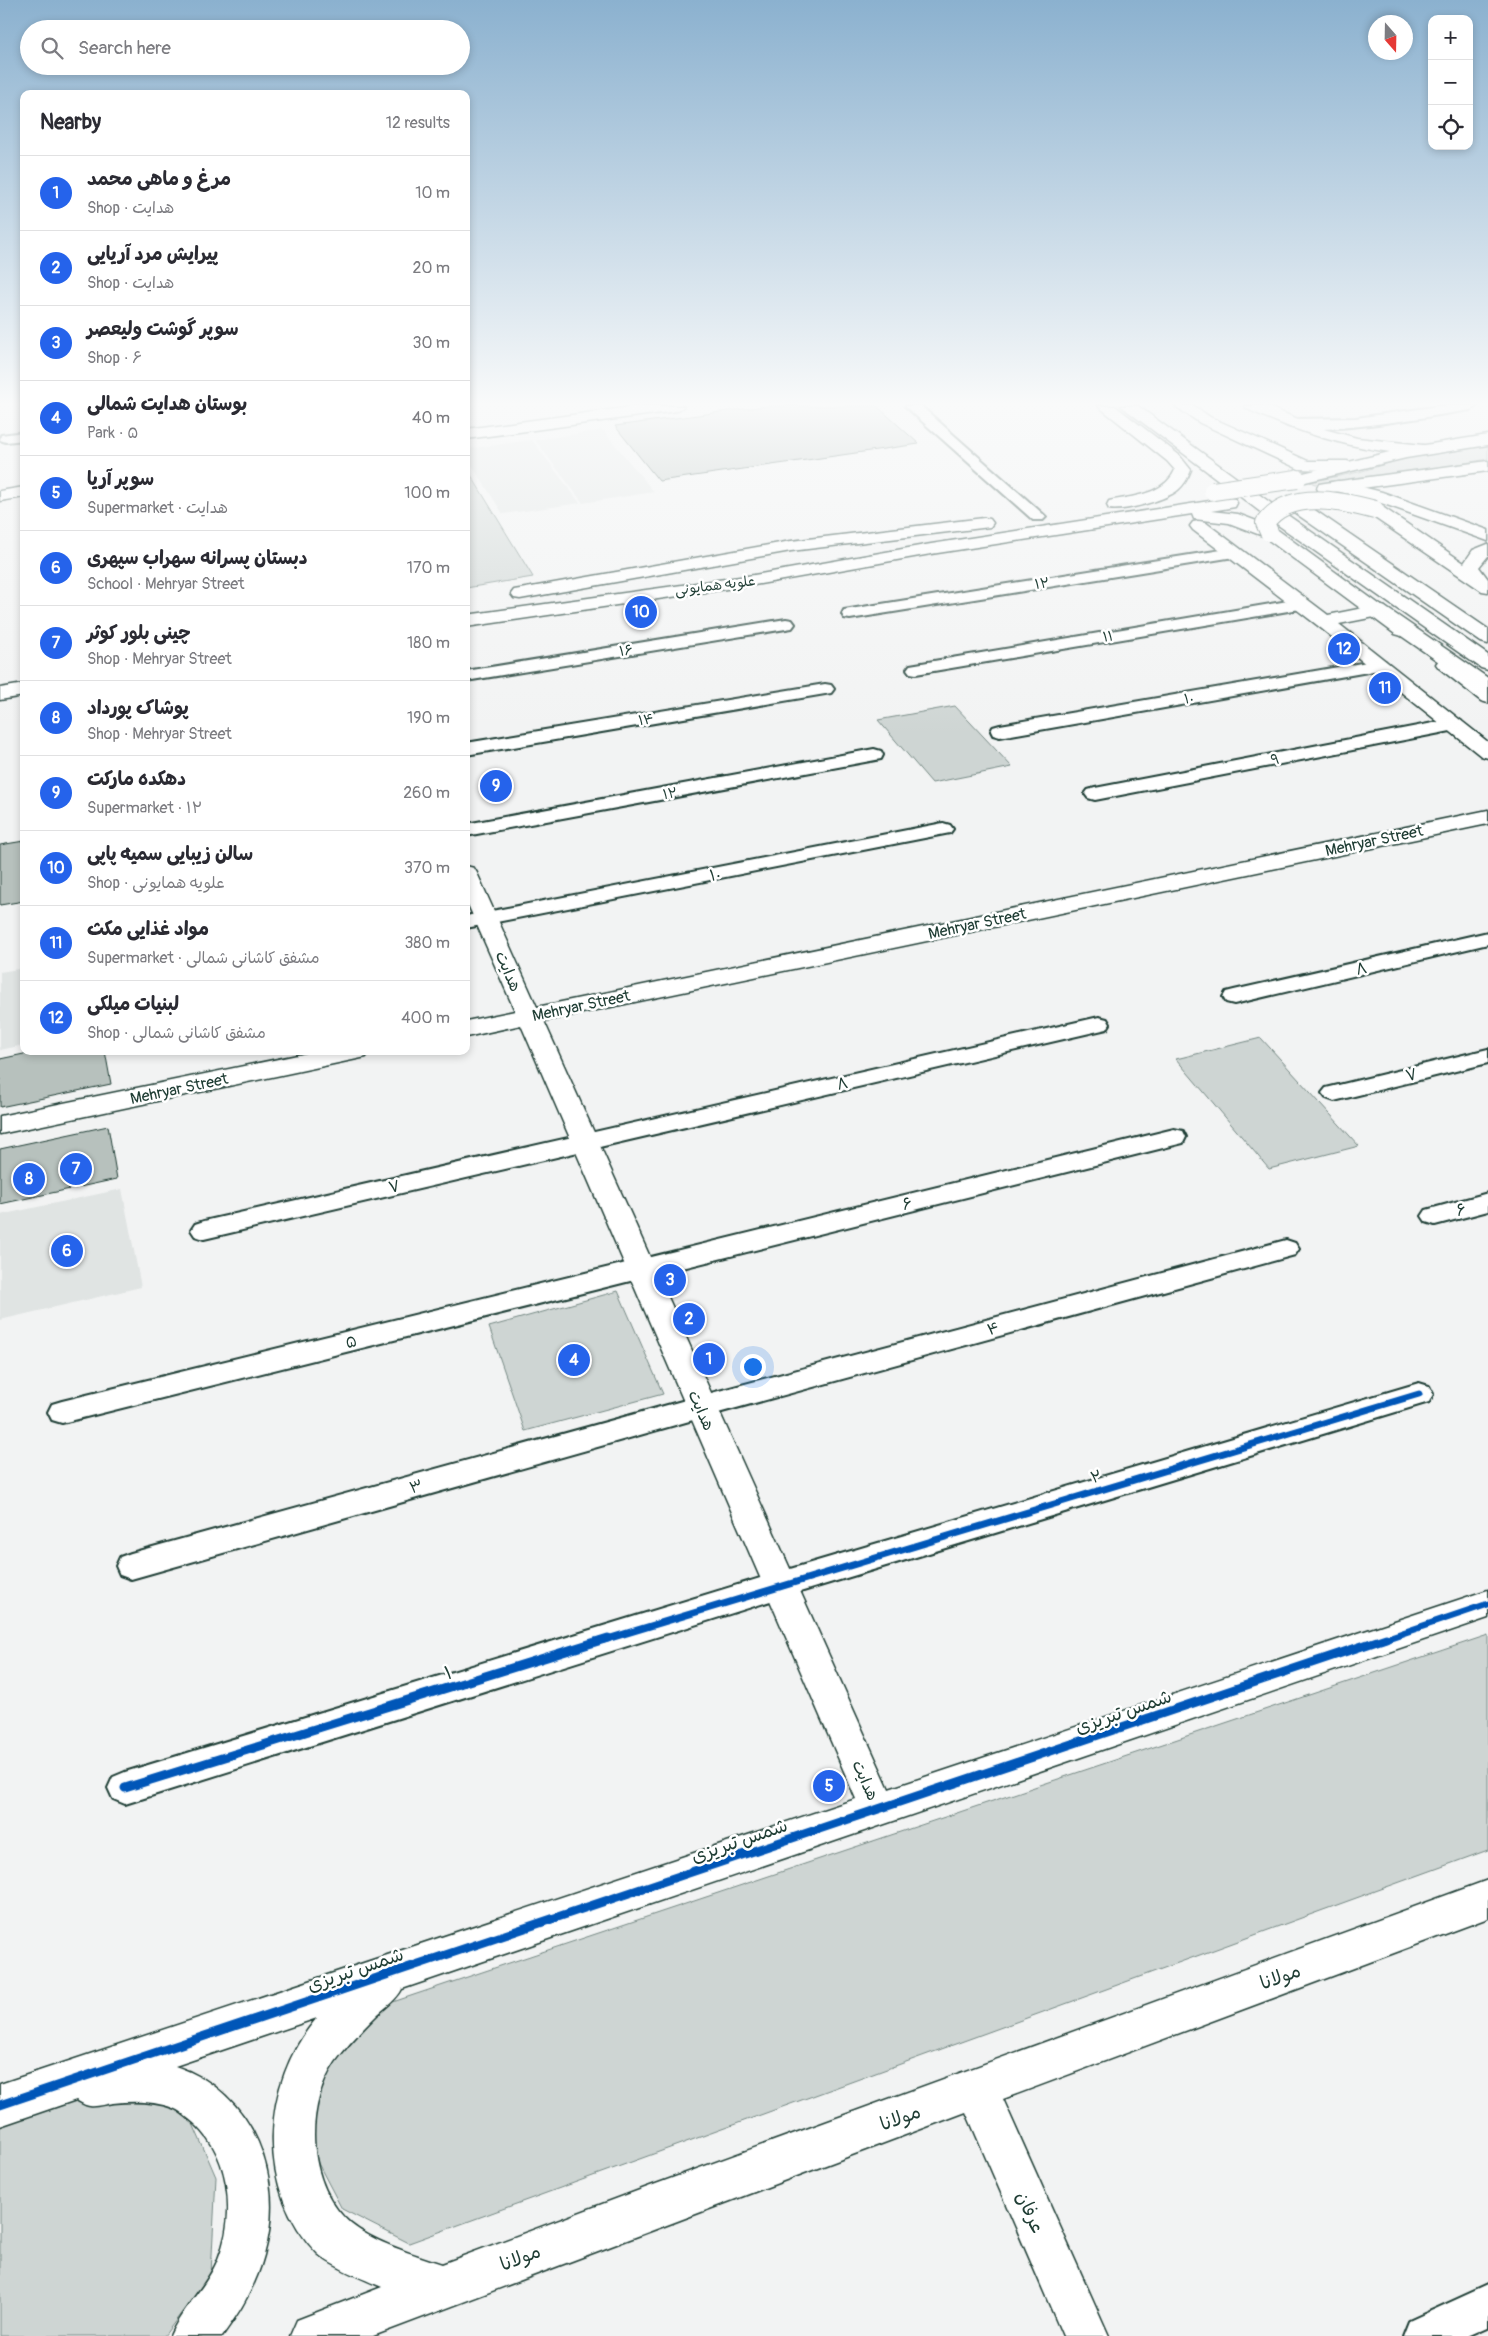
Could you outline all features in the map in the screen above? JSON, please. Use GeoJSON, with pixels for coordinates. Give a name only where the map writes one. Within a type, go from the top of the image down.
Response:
{"type":"FeatureCollection","features":[{"type":"Feature","properties":{"kind":"main road","name":"علویه همایونی"},"geometry":{"type":"LineString","coordinates":[[502,596],[718,558],[832,541],[1006,520],[1071,515]]}},
{"type":"Feature","properties":{"kind":"main road","name":"علویه همایونی"},"geometry":{"type":"LineString","coordinates":[[470,620],[754,580],[931,549],[1106,515]]}},
{"type":"Feature","properties":{"kind":"main road"},"geometry":{"type":"LineString","coordinates":[[1209,515],[1242,521],[1269,532],[1378,611],[1488,687]]}},
{"type":"Feature","properties":{"kind":"main road"},"geometry":{"type":"LineString","coordinates":[[1269,515],[1265,523],[1269,532]]}},
{"type":"Feature","properties":{"kind":"main road"},"geometry":{"type":"LineString","coordinates":[[1276,515],[1488,664]]}},
{"type":"Feature","properties":{"kind":"main road"},"geometry":{"type":"LineString","coordinates":[[1310,515],[1488,638]]}},
{"type":"Feature","properties":{"kind":"main road"},"geometry":{"type":"LineString","coordinates":[[1382,515],[1483,583]]}},
{"type":"Feature","properties":{"kind":"main road"},"geometry":{"type":"LineString","coordinates":[[1425,515],[1488,536]]}},
{"type":"Feature","properties":{"kind":"main road"},"geometry":{"type":"LineString","coordinates":[[1457,515],[1488,531]]}},
{"type":"Feature","properties":{"kind":"main road"},"geometry":{"type":"LineString","coordinates":[[1199,526],[1324,621],[1488,752]]}},
{"type":"Feature","properties":{"kind":"main road"},"geometry":{"type":"LineString","coordinates":[[832,541],[802,550],[799,556],[804,560],[815,563],[857,562]]}},
{"type":"Feature","properties":{"kind":"main road"},"geometry":{"type":"LineString","coordinates":[[1483,583],[1470,567],[1479,554],[1488,549]]}},
{"type":"Feature","properties":{"kind":"main road"},"geometry":{"type":"LineString","coordinates":[[718,558],[768,558],[777,561],[782,568],[777,574],[754,580]]}},
{"type":"Feature","properties":{"kind":"main road"},"geometry":{"type":"LineString","coordinates":[[1324,621],[1378,611],[1488,697]]}},
{"type":"Feature","properties":{"kind":"main road"},"geometry":{"type":"LineString","coordinates":[[0,694],[20,691]]}},
{"type":"Feature","properties":{"kind":"main road","name":"Mehryar Street"},"geometry":{"type":"LineString","coordinates":[[470,1028],[1488,817]]}},
{"type":"Feature","properties":{"kind":"main road","name":"هدایت"},"geometry":{"type":"LineString","coordinates":[[470,892],[476,920],[528,1016],[878,1809]]}},
{"type":"Feature","properties":{"kind":"main road","name":"Mehryar Street"},"geometry":{"type":"LineString","coordinates":[[0,1125],[338,1055]]}},
{"type":"Feature","properties":{"kind":"main road","name":"شمس تبریزی"},"geometry":{"type":"LineString","coordinates":[[0,2105],[1488,1604]]}},
{"type":"Feature","properties":{"kind":"main road","name":"مولانا"},"geometry":{"type":"LineString","coordinates":[[313,2336],[1488,1898]]}},
{"type":"Feature","properties":{"kind":"main road"},"geometry":{"type":"LineString","coordinates":[[391,1973],[342,2021],[313,2059],[296,2104],[292,2152],[305,2200],[335,2239],[379,2264],[441,2287]]}},
{"type":"Feature","properties":{"kind":"main road"},"geometry":{"type":"LineString","coordinates":[[53,2087],[149,2081],[190,2093],[222,2119],[244,2157],[250,2204],[242,2256],[217,2307],[193,2336]]}},
{"type":"Feature","properties":{"kind":"main road","name":"عرفان"},"geometry":{"type":"LineString","coordinates":[[977,2089],[1086,2336]]}},
{"type":"Feature","properties":{"kind":"street","name":"۱۲"},"geometry":{"type":"LineString","coordinates":[[850,614],[1234,552]]}},
{"type":"Feature","properties":{"kind":"street","name":"۱۱"},"geometry":{"type":"LineString","coordinates":[[916,669],[1300,604]]}},
{"type":"Feature","properties":{"kind":"street","name":"۱۶"},"geometry":{"type":"LineString","coordinates":[[470,675],[786,624]]}},
{"type":"Feature","properties":{"kind":"street","name":"۱۰"},"geometry":{"type":"LineString","coordinates":[[1000,731],[1379,665]]}},
{"type":"Feature","properties":{"kind":"street","name":"۱۴"},"geometry":{"type":"LineString","coordinates":[[470,749],[825,689]]}},
{"type":"Feature","properties":{"kind":"street","name":"۹"},"geometry":{"type":"LineString","coordinates":[[1095,794],[1454,725]]}},
{"type":"Feature","properties":{"kind":"street","name":"۱۲"},"geometry":{"type":"LineString","coordinates":[[470,829],[874,755]]}},
{"type":"Feature","properties":{"kind":"street","name":"۱۰"},"geometry":{"type":"LineString","coordinates":[[476,920],[943,829]]}},
{"type":"Feature","properties":{"kind":"street","name":"۸"},"geometry":{"type":"LineString","coordinates":[[1234,997],[1488,938]]}},
{"type":"Feature","properties":{"kind":"street","name":"۸"},"geometry":{"type":"LineString","coordinates":[[584,1142],[1099,1024]]}},
{"type":"Feature","properties":{"kind":"street","name":"۷"},"geometry":{"type":"LineString","coordinates":[[1334,1093],[1488,1056]]}},
{"type":"Feature","properties":{"kind":"street","name":"۶"},"geometry":{"type":"LineString","coordinates":[[640,1270],[1174,1137]]}},
{"type":"Feature","properties":{"kind":"street","name":"۷"},"geometry":{"type":"LineString","coordinates":[[204,1230],[584,1142]]}},
{"type":"Feature","properties":{"kind":"street","name":"۶"},"geometry":{"type":"LineString","coordinates":[[1434,1216],[1488,1202]]}},
{"type":"Feature","properties":{"kind":"street","name":"۴"},"geometry":{"type":"LineString","coordinates":[[700,1407],[1286,1249]]}},
{"type":"Feature","properties":{"kind":"street","name":"۵"},"geometry":{"type":"LineString","coordinates":[[62,1412],[640,1270]]}},
{"type":"Feature","properties":{"kind":"street","name":"۲"},"geometry":{"type":"LineString","coordinates":[[780,1585],[1419,1394]]}},
{"type":"Feature","properties":{"kind":"street","name":"۳"},"geometry":{"type":"LineString","coordinates":[[131,1566],[700,1407]]}},
{"type":"Feature","properties":{"kind":"street","name":"۱"},"geometry":{"type":"LineString","coordinates":[[125,1788],[780,1585]]}},
{"type":"Feature","properties":{"kind":"street"},"geometry":{"type":"LineString","coordinates":[[1424,2336],[1488,2306]]}},
{"type":"Feature","properties":{"kind":"shaded area"},"geometry":{"type":"Polygon","coordinates":[[[470,515],[495,515],[533,577],[470,587],[470,515]]]}},
{"type":"Feature","properties":{"kind":"shaded area"},"geometry":{"type":"Polygon","coordinates":[[[955,706],[1012,767],[932,783],[878,720],[955,706]]]}},
{"type":"Feature","properties":{"kind":"shaded area"},"geometry":{"type":"Polygon","coordinates":[[[20,969],[20,1046],[0,1050],[0,972],[20,969]]]}},
{"type":"Feature","properties":{"kind":"shaded area"},"geometry":{"type":"Polygon","coordinates":[[[1261,1038],[1359,1146],[1269,1169],[1176,1059],[1261,1038]]]}},
{"type":"Feature","properties":{"kind":"shaded area"},"geometry":{"type":"Polygon","coordinates":[[[122,1189],[141,1287],[0,1320],[0,1215],[122,1189]]]}},
{"type":"Feature","properties":{"kind":"shaded area"},"geometry":{"type":"Polygon","coordinates":[[[618,1291],[663,1394],[525,1431],[489,1327],[618,1291]]]}},
{"type":"Feature","properties":{"kind":"shaded area"},"geometry":{"type":"Polygon","coordinates":[[[1488,1635],[1488,1850],[409,2243],[342,2209],[310,2148],[317,2069],[357,2014],[1488,1635]]]}},
{"type":"Feature","properties":{"kind":"shaded area"},"geometry":{"type":"Polygon","coordinates":[[[119,2095],[184,2103],[216,2177],[211,2274],[164,2336],[0,2336],[0,2119],[50,2101],[119,2095]]]}},
{"type":"Feature","properties":{"kind":"building"},"geometry":{"type":"Polygon","coordinates":[[[20,842],[20,902],[0,905],[0,845],[20,842]]]}},
{"type":"Feature","properties":{"kind":"building"},"geometry":{"type":"Polygon","coordinates":[[[20,1055],[106,1055],[111,1084],[0,1107],[0,1059],[20,1055]]]}},
{"type":"Feature","properties":{"kind":"building"},"geometry":{"type":"Polygon","coordinates":[[[108,1126],[117,1179],[0,1204],[0,1149],[108,1126]]]}},
{"type":"Feature","properties":{"kind":"cycle path"},"geometry":{"type":"LineString","coordinates":[[125,1788],[780,1585],[1419,1394]]}},
{"type":"Feature","properties":{"kind":"cycle path"},"geometry":{"type":"LineString","coordinates":[[0,2105],[1488,1604]]}},
{"type":"Feature","properties":{"kind":"place","name":"سالن زیبایی سمیه پاپی"},"geometry":{"type":"Point","coordinates":[641,612]}},
{"type":"Feature","properties":{"kind":"place","name":"لبنیات میلکی"},"geometry":{"type":"Point","coordinates":[1344,649]}},
{"type":"Feature","properties":{"kind":"place","name":"مواد غذایی مکث"},"geometry":{"type":"Point","coordinates":[1385,688]}},
{"type":"Feature","properties":{"kind":"place","name":"دهکده مارکت"},"geometry":{"type":"Point","coordinates":[496,786]}},
{"type":"Feature","properties":{"kind":"place","name":"چینی بلور کوثر"},"geometry":{"type":"Point","coordinates":[76,1169]}},
{"type":"Feature","properties":{"kind":"place","name":"پوشاک پورداد"},"geometry":{"type":"Point","coordinates":[29,1179]}},
{"type":"Feature","properties":{"kind":"place","name":"دبستان پسرانه سهراب سپهری"},"geometry":{"type":"Point","coordinates":[67,1251]}},
{"type":"Feature","properties":{"kind":"place","name":"سوپر گوشت ولیعصر"},"geometry":{"type":"Point","coordinates":[670,1280]}},
{"type":"Feature","properties":{"kind":"place","name":"پیرایش مرد آریایی"},"geometry":{"type":"Point","coordinates":[689,1319]}},
{"type":"Feature","properties":{"kind":"place","name":"مرغ و ماهی محمد"},"geometry":{"type":"Point","coordinates":[709,1359]}},
{"type":"Feature","properties":{"kind":"place","name":"بوستان هدایت شمالی"},"geometry":{"type":"Point","coordinates":[574,1360]}},
{"type":"Feature","properties":{"kind":"place","name":"سوپر آریا"},"geometry":{"type":"Point","coordinates":[829,1786]}}]}
